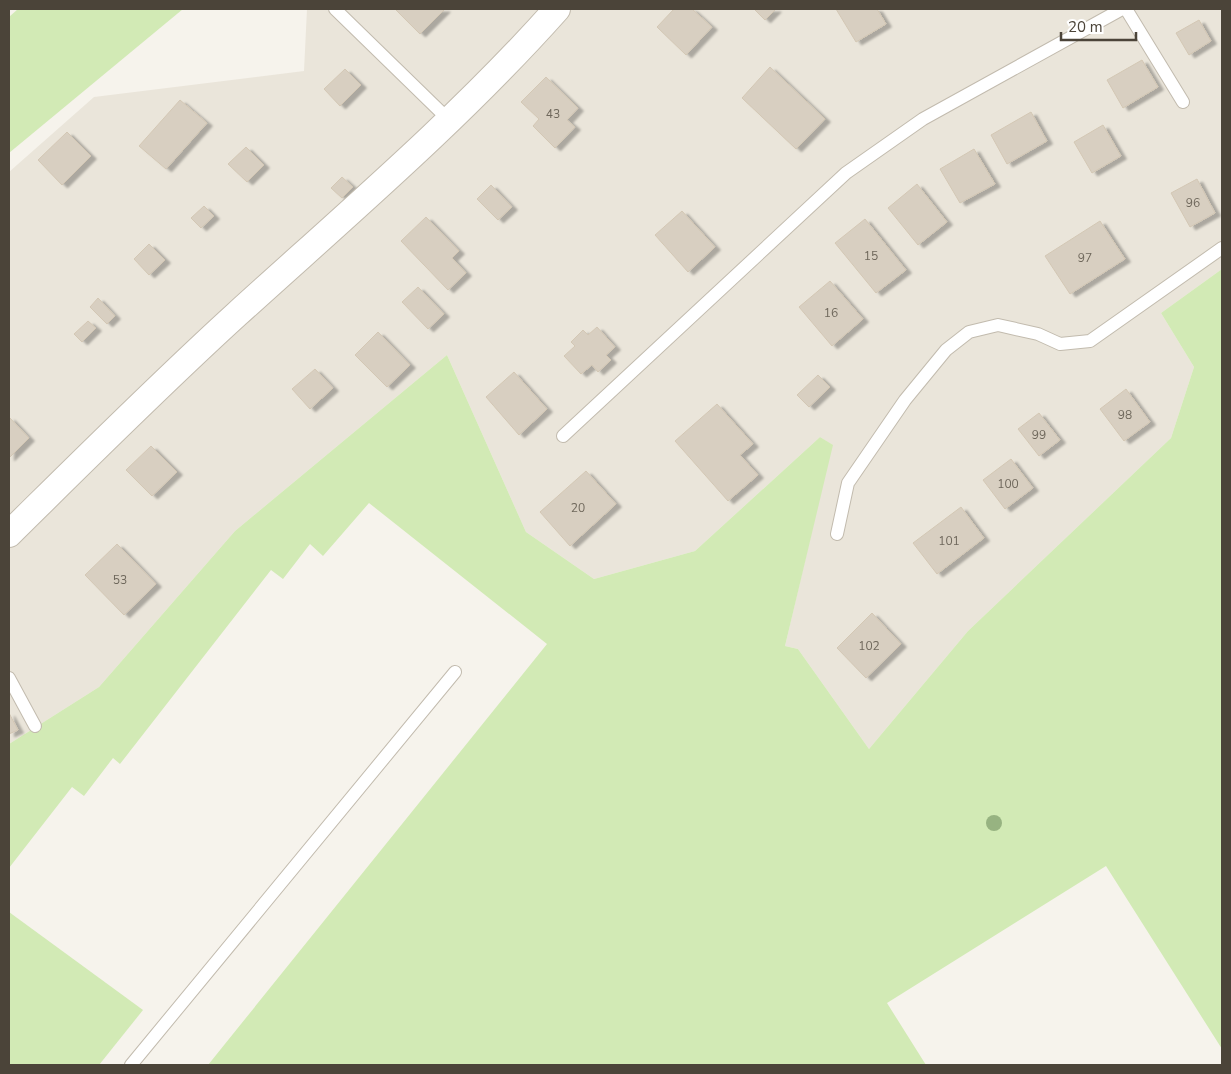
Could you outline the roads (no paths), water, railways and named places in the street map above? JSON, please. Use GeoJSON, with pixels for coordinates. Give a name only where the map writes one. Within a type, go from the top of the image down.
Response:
{"type":"FeatureCollection","features":[{"type":"Feature","properties":{"kind":"street"},"geometry":{"type":"LineString","coordinates":[[9,534],[181,365],[450,121],[527,43],[557,9]]}},
{"type":"Feature","properties":{"kind":"lane"},"geometry":{"type":"LineString","coordinates":[[335,9],[450,121]]}},
{"type":"Feature","properties":{"kind":"lane"},"geometry":{"type":"LineString","coordinates":[[562,436],[846,173],[923,119],[1122,9]]}},
{"type":"Feature","properties":{"kind":"lane"},"geometry":{"type":"LineString","coordinates":[[1126,9],[1183,102]]}},
{"type":"Feature","properties":{"kind":"lane"},"geometry":{"type":"LineString","coordinates":[[836,534],[848,483],[905,400],[946,350],[969,332],[998,325],[1038,334],[1060,344],[1090,341],[1222,248]]}},
{"type":"Feature","properties":{"kind":"lane"},"geometry":{"type":"LineString","coordinates":[[131,1065],[455,672]]}},
{"type":"Feature","properties":{"kind":"lane"},"geometry":{"type":"LineString","coordinates":[[9,678],[35,726]]}}]}
